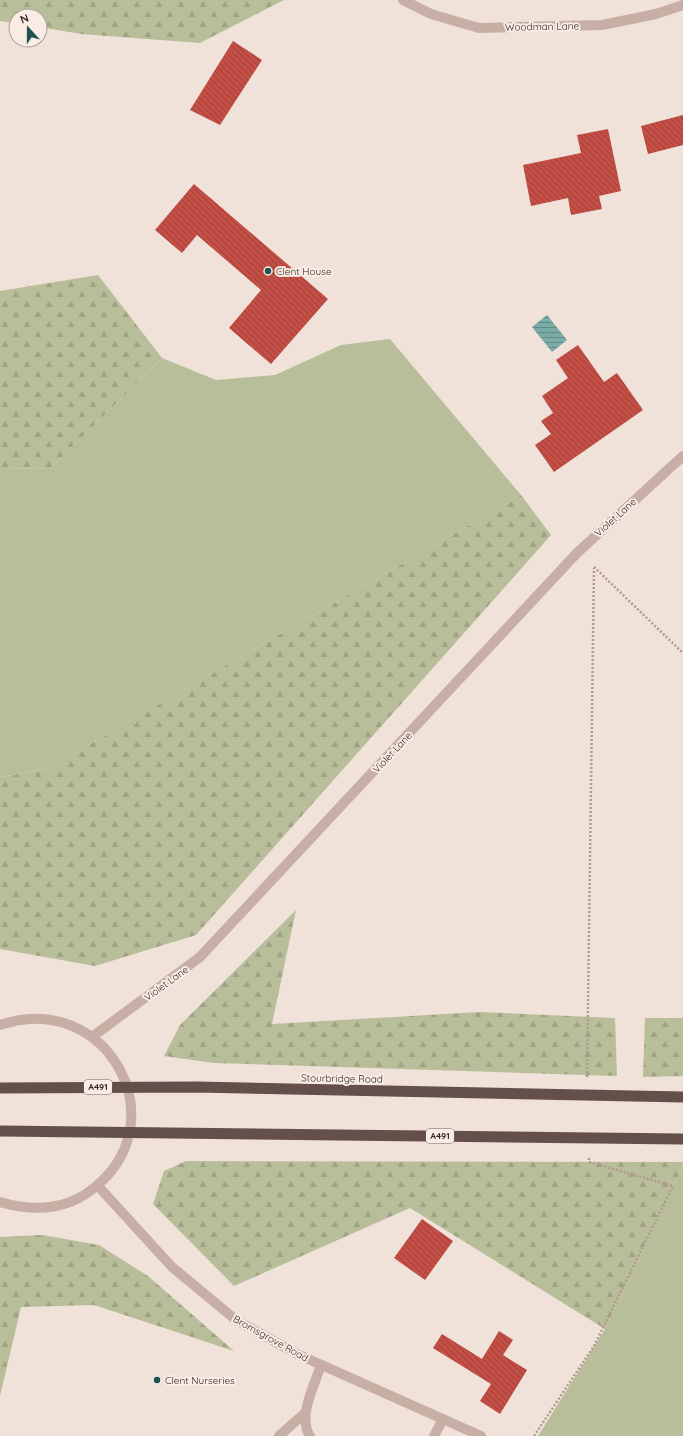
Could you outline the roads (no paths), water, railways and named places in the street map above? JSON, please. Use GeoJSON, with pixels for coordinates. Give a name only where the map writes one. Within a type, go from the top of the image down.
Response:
{"type":"FeatureCollection","features":[{"type":"Feature","properties":{"kind":"highway","name":"Stourbridge Road"},"geometry":{"type":"LineString","coordinates":[[0,1088],[197,1087],[683,1097]]}},
{"type":"Feature","properties":{"kind":"highway","name":"A491"},"geometry":{"type":"LineString","coordinates":[[0,1131],[197,1132],[683,1139]]}},
{"type":"Feature","properties":{"kind":"street","name":"Woodman Lane"},"geometry":{"type":"LineString","coordinates":[[403,0],[431,14],[480,28],[602,25],[656,14],[683,5]]}},
{"type":"Feature","properties":{"kind":"street","name":"Violet Lane"},"geometry":{"type":"LineString","coordinates":[[92,1037],[200,957],[581,549],[683,456]]}},
{"type":"Feature","properties":{"kind":"street"},"geometry":{"type":"LineString","coordinates":[[0,1025],[15,1021],[42,1018],[67,1023],[92,1037],[105,1048],[116,1062],[123,1076],[131,1108],[129,1133],[123,1151],[107,1177],[98,1186],[74,1201],[46,1208],[16,1206],[0,1202]]}},
{"type":"Feature","properties":{"kind":"street","name":"Bromsgrove Road"},"geometry":{"type":"LineString","coordinates":[[98,1186],[172,1267],[236,1320],[297,1354],[481,1436]]}},
{"type":"Feature","properties":{"kind":"street"},"geometry":{"type":"LineString","coordinates":[[310,1436],[306,1426],[306,1412],[321,1365]]}},
{"type":"Feature","properties":{"kind":"street"},"geometry":{"type":"LineString","coordinates":[[279,1436],[306,1412]]}},
{"type":"Feature","properties":{"kind":"street"},"geometry":{"type":"LineString","coordinates":[[434,1436],[443,1419]]}},
{"type":"Feature","properties":{"kind":"water"},"geometry":{"type":"Polygon","coordinates":[[[547,315],[567,340],[552,352],[532,327],[547,315]]]}},
{"type":"Feature","properties":{"kind":"place","name":"Clent House"},"geometry":{"type":"Point","coordinates":[268,271]}},
{"type":"Feature","properties":{"kind":"place","name":"Clent Nurseries"},"geometry":{"type":"Point","coordinates":[157,1380]}}]}
